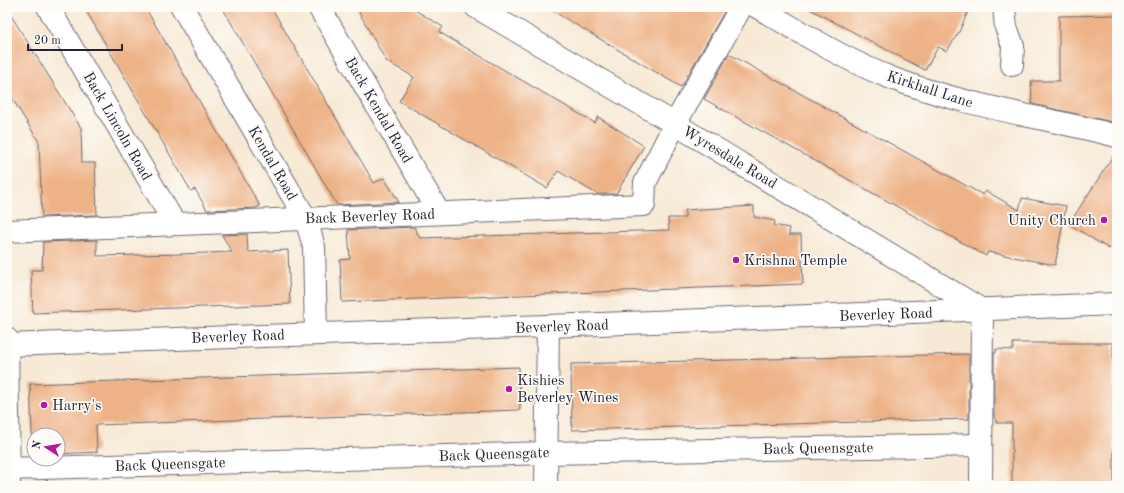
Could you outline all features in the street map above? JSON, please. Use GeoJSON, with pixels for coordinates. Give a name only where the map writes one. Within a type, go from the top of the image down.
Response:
{"type":"FeatureCollection","features":[{"type":"Feature","properties":{"kind":"street","name":"Back Lincoln Road"},"geometry":{"type":"LineString","coordinates":[[48,7],[175,224]]}},
{"type":"Feature","properties":{"kind":"street","name":"Kendal Road"},"geometry":{"type":"LineString","coordinates":[[182,7],[306,219],[314,248],[316,334]]}},
{"type":"Feature","properties":{"kind":"street","name":"Back Kendal Road"},"geometry":{"type":"LineString","coordinates":[[319,7],[439,213]]}},
{"type":"Feature","properties":{"kind":"street","name":"Wyresdale Road"},"geometry":{"type":"LineString","coordinates":[[476,7],[675,124],[982,310]]}},
{"type":"Feature","properties":{"kind":"street"},"geometry":{"type":"LineString","coordinates":[[675,124],[741,7]]}},
{"type":"Feature","properties":{"kind":"street","name":"Kirkhall Lane"},"geometry":{"type":"LineString","coordinates":[[757,7],[847,58],[893,79],[957,100],[1117,136]]}},
{"type":"Feature","properties":{"kind":"street"},"geometry":{"type":"LineString","coordinates":[[1004,7],[1006,27],[1013,46],[1012,65]]}},
{"type":"Feature","properties":{"kind":"street","name":"Back Beverley Road"},"geometry":{"type":"LineString","coordinates":[[7,231],[644,205],[645,183],[675,124]]}},
{"type":"Feature","properties":{"kind":"street","name":"Beverley Road"},"geometry":{"type":"LineString","coordinates":[[7,345],[1117,304]]}},
{"type":"Feature","properties":{"kind":"street"},"geometry":{"type":"LineString","coordinates":[[981,486],[982,310]]}},
{"type":"Feature","properties":{"kind":"street"},"geometry":{"type":"LineString","coordinates":[[546,486],[548,326]]}},
{"type":"Feature","properties":{"kind":"street"},"geometry":{"type":"LineString","coordinates":[[7,339],[8,475]]}},
{"type":"Feature","properties":{"kind":"street","name":"Back Queensgate"},"geometry":{"type":"LineString","coordinates":[[8,475],[546,453],[981,445]]}},
{"type":"Feature","properties":{"kind":"building"},"geometry":{"type":"Polygon","coordinates":[[[84,7],[145,7],[260,206],[256,208],[207,210],[195,189],[191,191],[84,7]]]}},
{"type":"Feature","properties":{"kind":"building"},"geometry":{"type":"Polygon","coordinates":[[[222,7],[271,7],[374,183],[384,178],[399,202],[337,205],[222,7]]]}},
{"type":"Feature","properties":{"kind":"building"},"geometry":{"type":"Polygon","coordinates":[[[356,7],[410,7],[443,27],[439,32],[595,123],[598,117],[644,146],[616,194],[597,194],[558,171],[547,188],[399,101],[414,77],[386,61],[356,7]]]}},
{"type":"Feature","properties":{"kind":"building"},"geometry":{"type":"Polygon","coordinates":[[[546,7],[727,7],[681,87],[546,7]]]}},
{"type":"Feature","properties":{"kind":"building"},"geometry":{"type":"Polygon","coordinates":[[[806,7],[970,7],[959,32],[947,51],[938,47],[925,70],[806,7]]]}},
{"type":"Feature","properties":{"kind":"building"},"geometry":{"type":"Polygon","coordinates":[[[7,9],[81,128],[82,163],[95,163],[97,215],[42,217],[39,142],[7,90],[7,9]]]}},
{"type":"Feature","properties":{"kind":"building"},"geometry":{"type":"Polygon","coordinates":[[[1116,15],[1116,123],[1032,104],[1031,81],[1059,81],[1059,16],[1116,15]]]}},
{"type":"Feature","properties":{"kind":"building"},"geometry":{"type":"Polygon","coordinates":[[[729,54],[983,195],[986,191],[1019,210],[1022,198],[1066,206],[1055,265],[988,252],[986,256],[704,99],[729,54]]]}},
{"type":"Feature","properties":{"kind":"building","name":"Unity Church"},"geometry":{"type":"Polygon","coordinates":[[[1117,150],[1117,235],[1109,249],[1069,224],[1117,150]]]}},
{"type":"Feature","properties":{"kind":"building"},"geometry":{"type":"Polygon","coordinates":[[[754,206],[754,217],[775,221],[774,225],[789,228],[789,235],[801,235],[803,284],[342,302],[340,260],[350,259],[348,230],[414,227],[420,238],[669,230],[668,218],[685,218],[685,210],[754,206]]]}},
{"type":"Feature","properties":{"kind":"building"},"geometry":{"type":"Polygon","coordinates":[[[247,234],[248,252],[288,250],[290,304],[33,313],[31,270],[42,270],[43,242],[97,240],[97,256],[232,252],[222,235],[247,234]]]}},
{"type":"Feature","properties":{"kind":"building"},"geometry":{"type":"Polygon","coordinates":[[[1013,343],[1113,343],[1114,486],[1012,486],[1012,423],[996,423],[996,418],[994,418],[994,353],[996,353],[996,349],[1013,350],[1013,343]]]}},
{"type":"Feature","properties":{"kind":"building"},"geometry":{"type":"Polygon","coordinates":[[[969,354],[969,419],[572,430],[571,364],[969,354]]]}},
{"type":"Feature","properties":{"kind":"building"},"geometry":{"type":"Polygon","coordinates":[[[519,367],[520,410],[96,425],[97,452],[66,454],[66,427],[32,427],[30,384],[519,367]]]}},
{"type":"Feature","properties":{"kind":"place","name":"Unity Church"},"geometry":{"type":"Point","coordinates":[1104,220]}},
{"type":"Feature","properties":{"kind":"place","name":"Krishna Temple"},"geometry":{"type":"Point","coordinates":[736,260]}},
{"type":"Feature","properties":{"kind":"place","name":"Kishies Beverley Wines"},"geometry":{"type":"Point","coordinates":[509,389]}},
{"type":"Feature","properties":{"kind":"place","name":"Harry's"},"geometry":{"type":"Point","coordinates":[44,405]}}]}
